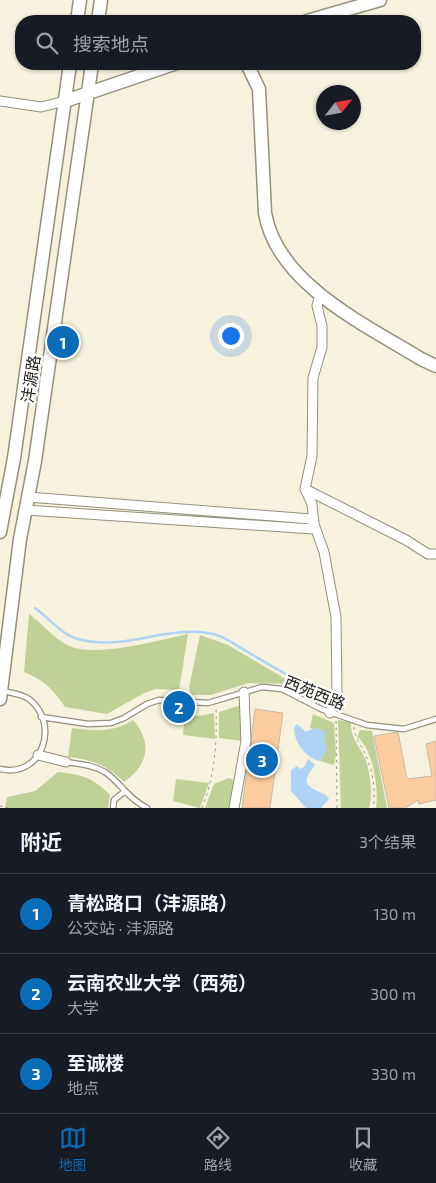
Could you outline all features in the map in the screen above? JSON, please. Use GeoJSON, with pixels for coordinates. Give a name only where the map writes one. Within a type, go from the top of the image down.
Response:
{"type":"FeatureCollection","features":[{"type":"Feature","properties":{"kind":"main road"},"geometry":{"type":"LineString","coordinates":[[78,15],[80,0]]}},
{"type":"Feature","properties":{"kind":"main road"},"geometry":{"type":"LineString","coordinates":[[99,15],[102,0]]}},
{"type":"Feature","properties":{"kind":"main road"},"geometry":{"type":"LineString","coordinates":[[328,15],[380,0]]}},
{"type":"Feature","properties":{"kind":"main road","name":"沣源路"},"geometry":{"type":"LineString","coordinates":[[0,532],[14,458],[69,70]]}},
{"type":"Feature","properties":{"kind":"main road","name":"沣源路"},"geometry":{"type":"LineString","coordinates":[[1,695],[27,504],[35,461],[91,70]]}},
{"type":"Feature","properties":{"kind":"main road"},"geometry":{"type":"LineString","coordinates":[[65,101],[157,70]]}},
{"type":"Feature","properties":{"kind":"main road"},"geometry":{"type":"LineString","coordinates":[[250,70],[259,89],[265,213],[268,230],[276,246],[292,268],[320,294],[422,360],[436,366]]}},
{"type":"Feature","properties":{"kind":"main road"},"geometry":{"type":"LineString","coordinates":[[14,458],[18,466],[23,469],[32,467],[35,461]]}},
{"type":"Feature","properties":{"kind":"main road"},"geometry":{"type":"LineString","coordinates":[[6,500],[12,494],[18,492],[25,498],[27,504]]}},
{"type":"Feature","properties":{"kind":"street"},"geometry":{"type":"LineString","coordinates":[[0,101],[41,107],[65,101]]}},
{"type":"Feature","properties":{"kind":"street"},"geometry":{"type":"LineString","coordinates":[[27,504],[314,530],[312,504],[304,489],[312,456],[313,378],[322,347],[322,326],[317,306],[320,294]]}},
{"type":"Feature","properties":{"kind":"street"},"geometry":{"type":"LineString","coordinates":[[304,489],[406,540],[428,554],[436,554]]}},
{"type":"Feature","properties":{"kind":"street"},"geometry":{"type":"LineString","coordinates":[[314,524],[324,552],[336,617],[337,694],[333,714]]}},
{"type":"Feature","properties":{"kind":"street"},"geometry":{"type":"LineString","coordinates":[[234,808],[246,741],[244,692]]}},
{"type":"Feature","properties":{"kind":"street"},"geometry":{"type":"LineString","coordinates":[[38,755],[66,762]]}},
{"type":"Feature","properties":{"kind":"lane","name":"西苑西路"},"geometry":{"type":"LineString","coordinates":[[41,717],[99,725],[124,718],[147,704],[159,700],[208,704],[262,687],[282,689],[333,714],[384,728],[404,729],[436,719]]}},
{"type":"Feature","properties":{"kind":"lane"},"geometry":{"type":"LineString","coordinates":[[0,770],[10,772],[20,770],[32,763],[45,742],[46,731],[41,717],[28,699],[1,695]]}},
{"type":"Feature","properties":{"kind":"lane"},"geometry":{"type":"LineString","coordinates":[[66,762],[94,767],[105,772],[124,792],[147,808]]}},
{"type":"Feature","properties":{"kind":"lane"},"geometry":{"type":"LineString","coordinates":[[113,808],[114,800],[124,792]]}},
{"type":"Feature","properties":{"kind":"path"},"geometry":{"type":"LineString","coordinates":[[202,808],[211,784],[216,748],[216,700]]}},
{"type":"Feature","properties":{"kind":"path"},"geometry":{"type":"LineString","coordinates":[[333,714],[337,808]]}},
{"type":"Feature","properties":{"kind":"path"},"geometry":{"type":"LineString","coordinates":[[356,721],[355,735],[368,759],[372,776],[373,808]]}},
{"type":"Feature","properties":{"kind":"path"},"geometry":{"type":"LineString","coordinates":[[0,806],[8,808]]}},
{"type":"Feature","properties":{"kind":"green space"},"geometry":{"type":"Polygon","coordinates":[[[29,614],[64,643],[81,649],[95,650],[128,647],[188,634],[179,690],[156,689],[144,693],[107,714],[65,707],[48,686],[24,672],[29,614]]]}},
{"type":"Feature","properties":{"kind":"green space"},"geometry":{"type":"Polygon","coordinates":[[[200,635],[228,645],[294,684],[248,683],[211,695],[191,695],[189,687],[200,635]]]}},
{"type":"Feature","properties":{"kind":"green space"},"geometry":{"type":"Polygon","coordinates":[[[241,705],[242,741],[219,738],[219,712],[241,705]]]}},
{"type":"Feature","properties":{"kind":"green space"},"geometry":{"type":"Polygon","coordinates":[[[214,713],[215,739],[183,735],[185,714],[199,716],[214,713]]]}},
{"type":"Feature","properties":{"kind":"green space"},"geometry":{"type":"Polygon","coordinates":[[[313,714],[334,723],[336,755],[334,765],[320,761],[325,750],[324,742],[322,730],[310,728],[313,714]]]}},
{"type":"Feature","properties":{"kind":"green space"},"geometry":{"type":"Polygon","coordinates":[[[133,720],[143,737],[145,753],[143,761],[138,768],[124,782],[105,767],[84,759],[68,757],[72,728],[88,730],[111,729],[133,720]]]}},
{"type":"Feature","properties":{"kind":"green space"},"geometry":{"type":"Polygon","coordinates":[[[338,720],[351,722],[353,737],[365,758],[370,783],[371,797],[369,808],[341,808],[338,720]]]}},
{"type":"Feature","properties":{"kind":"green space"},"geometry":{"type":"Polygon","coordinates":[[[360,730],[372,731],[387,808],[376,808],[377,790],[374,770],[363,742],[357,737],[360,730]]]}},
{"type":"Feature","properties":{"kind":"green space"},"geometry":{"type":"Polygon","coordinates":[[[58,772],[81,776],[98,784],[110,795],[108,808],[5,808],[7,797],[35,791],[58,772]]]}},
{"type":"Feature","properties":{"kind":"green space"},"geometry":{"type":"Polygon","coordinates":[[[229,778],[236,781],[229,808],[205,808],[214,784],[229,778]]]}},
{"type":"Feature","properties":{"kind":"green space"},"geometry":{"type":"Polygon","coordinates":[[[176,779],[209,783],[200,808],[173,801],[176,779]]]}},
{"type":"Feature","properties":{"kind":"water"},"geometry":{"type":"Polygon","coordinates":[[[297,724],[306,732],[314,728],[326,731],[324,740],[327,750],[320,761],[306,754],[299,745],[294,728],[297,724]]]}},
{"type":"Feature","properties":{"kind":"water"},"geometry":{"type":"Polygon","coordinates":[[[308,759],[315,765],[310,772],[307,784],[326,795],[329,799],[321,808],[306,808],[291,791],[291,770],[297,766],[300,769],[304,767],[308,759]]]}},
{"type":"Feature","properties":{"kind":"building"},"geometry":{"type":"Polygon","coordinates":[[[255,709],[283,713],[270,808],[242,808],[255,709]]]}},
{"type":"Feature","properties":{"kind":"building"},"geometry":{"type":"Polygon","coordinates":[[[398,732],[407,779],[432,776],[426,744],[436,741],[436,800],[419,804],[418,800],[405,808],[389,808],[374,736],[398,732]]]}},
{"type":"Feature","properties":{"kind":"waterway"},"geometry":{"type":"LineString","coordinates":[[35,608],[66,634],[78,639],[95,642],[129,640],[179,632],[218,635],[322,695],[334,692]]}},
{"type":"Feature","properties":{"kind":"place","name":"青松路口（沣源路）"},"geometry":{"type":"Point","coordinates":[63,342]}},
{"type":"Feature","properties":{"kind":"place","name":"云南农业大学（西苑）"},"geometry":{"type":"Point","coordinates":[179,707]}},
{"type":"Feature","properties":{"kind":"place","name":"至诚楼"},"geometry":{"type":"Point","coordinates":[262,760]}}]}
